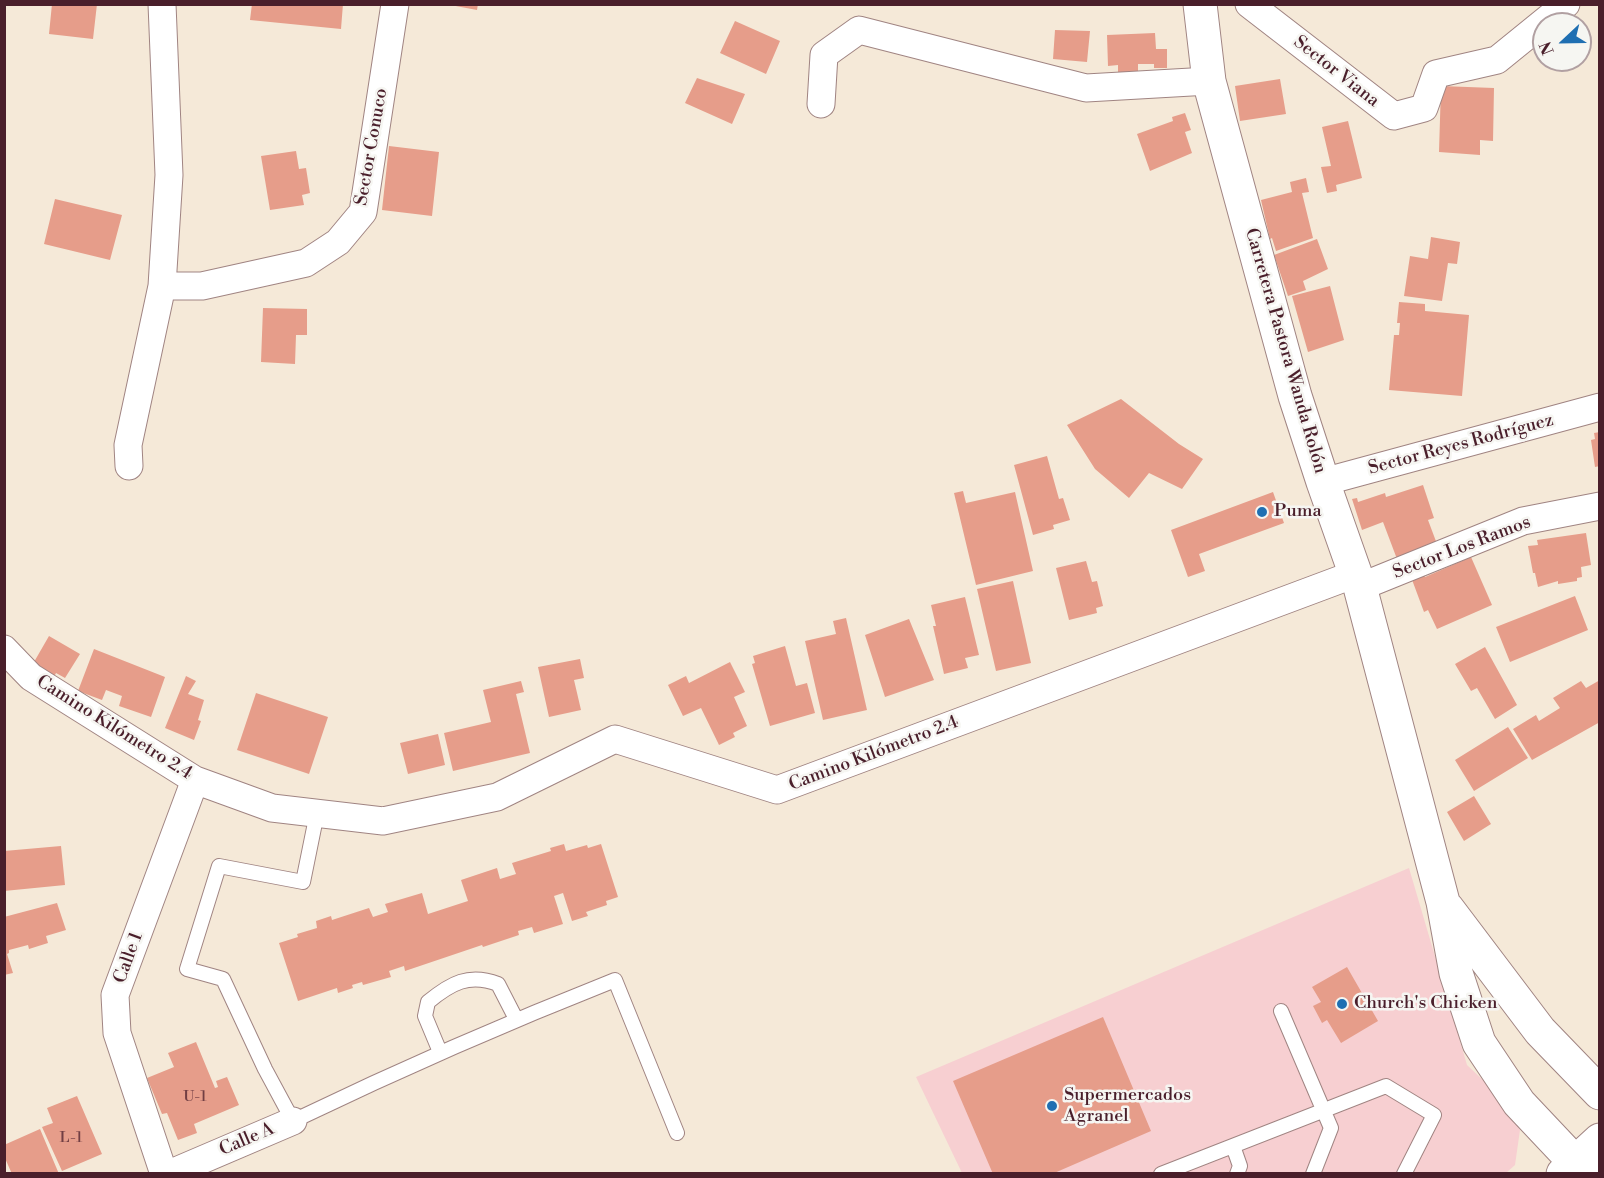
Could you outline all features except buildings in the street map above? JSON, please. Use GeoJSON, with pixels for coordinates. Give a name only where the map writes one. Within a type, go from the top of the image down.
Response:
{"type":"FeatureCollection","features":[{"type":"Feature","properties":{"kind":"street"},"geometry":{"type":"LineString","coordinates":[[129,466],[128,445],[162,286],[169,175],[162,4]]}},
{"type":"Feature","properties":{"kind":"street","name":"Sector Conuco"},"geometry":{"type":"LineString","coordinates":[[162,286],[202,286],[306,263],[338,242],[363,212],[395,4]]}},
{"type":"Feature","properties":{"kind":"street","name":"Carretera Pastora Wanda Rolón"},"geometry":{"type":"LineString","coordinates":[[1200,4],[1209,81],[1295,396],[1358,580],[1443,902],[1456,973],[1479,1043],[1520,1103],[1574,1169]]}},
{"type":"Feature","properties":{"kind":"street","name":"Sector Viana"},"geometry":{"type":"LineString","coordinates":[[1248,4],[1394,116],[1424,108],[1436,74],[1497,60],[1566,4]]}},
{"type":"Feature","properties":{"kind":"street"},"geometry":{"type":"LineString","coordinates":[[821,104],[824,55],[858,30],[1086,88],[1209,81]]}},
{"type":"Feature","properties":{"kind":"street","name":"Sector Reyes Rodríguez"},"geometry":{"type":"LineString","coordinates":[[1323,482],[1599,407]]}},
{"type":"Feature","properties":{"kind":"street","name":"Sector Los Ramos"},"geometry":{"type":"LineString","coordinates":[[1358,580],[1523,521],[1599,506]]}},
{"type":"Feature","properties":{"kind":"street","name":"Camino Kilómetro 2.4"},"geometry":{"type":"LineString","coordinates":[[4,649],[32,677],[195,780],[272,808],[383,821],[497,797],[615,740],[777,790],[1358,580]]}},
{"type":"Feature","properties":{"kind":"street","name":"Calle 1"},"geometry":{"type":"LineString","coordinates":[[164,1173],[117,1033],[115,994],[195,780]]}},
{"type":"Feature","properties":{"kind":"street","name":"Carretera Pastora Wanda Rolón"},"geometry":{"type":"LineString","coordinates":[[1443,902],[1540,1030],[1599,1093]]}},
{"type":"Feature","properties":{"kind":"street","name":"Calle A"},"geometry":{"type":"LineString","coordinates":[[169,1173],[293,1120]]}},
{"type":"Feature","properties":{"kind":"street"},"geometry":{"type":"LineString","coordinates":[[1574,1169],[1599,1140]]}},
{"type":"Feature","properties":{"kind":"lane"},"geometry":{"type":"LineString","coordinates":[[317,813],[303,882],[219,866],[187,969],[223,979],[265,1069],[293,1120],[516,1019],[615,981],[677,1133]]}},
{"type":"Feature","properties":{"kind":"lane"},"geometry":{"type":"LineString","coordinates":[[440,1052],[425,1016],[428,1002],[440,992],[467,979],[485,979],[498,984],[516,1019]]}},
{"type":"Feature","properties":{"kind":"lane"},"geometry":{"type":"LineString","coordinates":[[1281,1011],[1331,1128],[1313,1173]]}},
{"type":"Feature","properties":{"kind":"lane"},"geometry":{"type":"LineString","coordinates":[[1161,1173],[1386,1086],[1434,1115],[1404,1173]]}},
{"type":"Feature","properties":{"kind":"lane"},"geometry":{"type":"LineString","coordinates":[[1233,1146],[1240,1166],[1237,1173]]}},
{"type":"Feature","properties":{"kind":"shaded area"},"geometry":{"type":"Polygon","coordinates":[[[1409,868],[1467,1065],[1502,1098],[1520,1130],[1515,1165],[1506,1173],[962,1173],[916,1077],[1409,868]]]}},
{"type":"Feature","properties":{"kind":"place","name":"Puma"},"geometry":{"type":"Point","coordinates":[1262,512]}},
{"type":"Feature","properties":{"kind":"place","name":"Church's Chicken"},"geometry":{"type":"Point","coordinates":[1342,1004]}},
{"type":"Feature","properties":{"kind":"place","name":"Supermercados Agranel"},"geometry":{"type":"Point","coordinates":[1052,1106]}}]}
